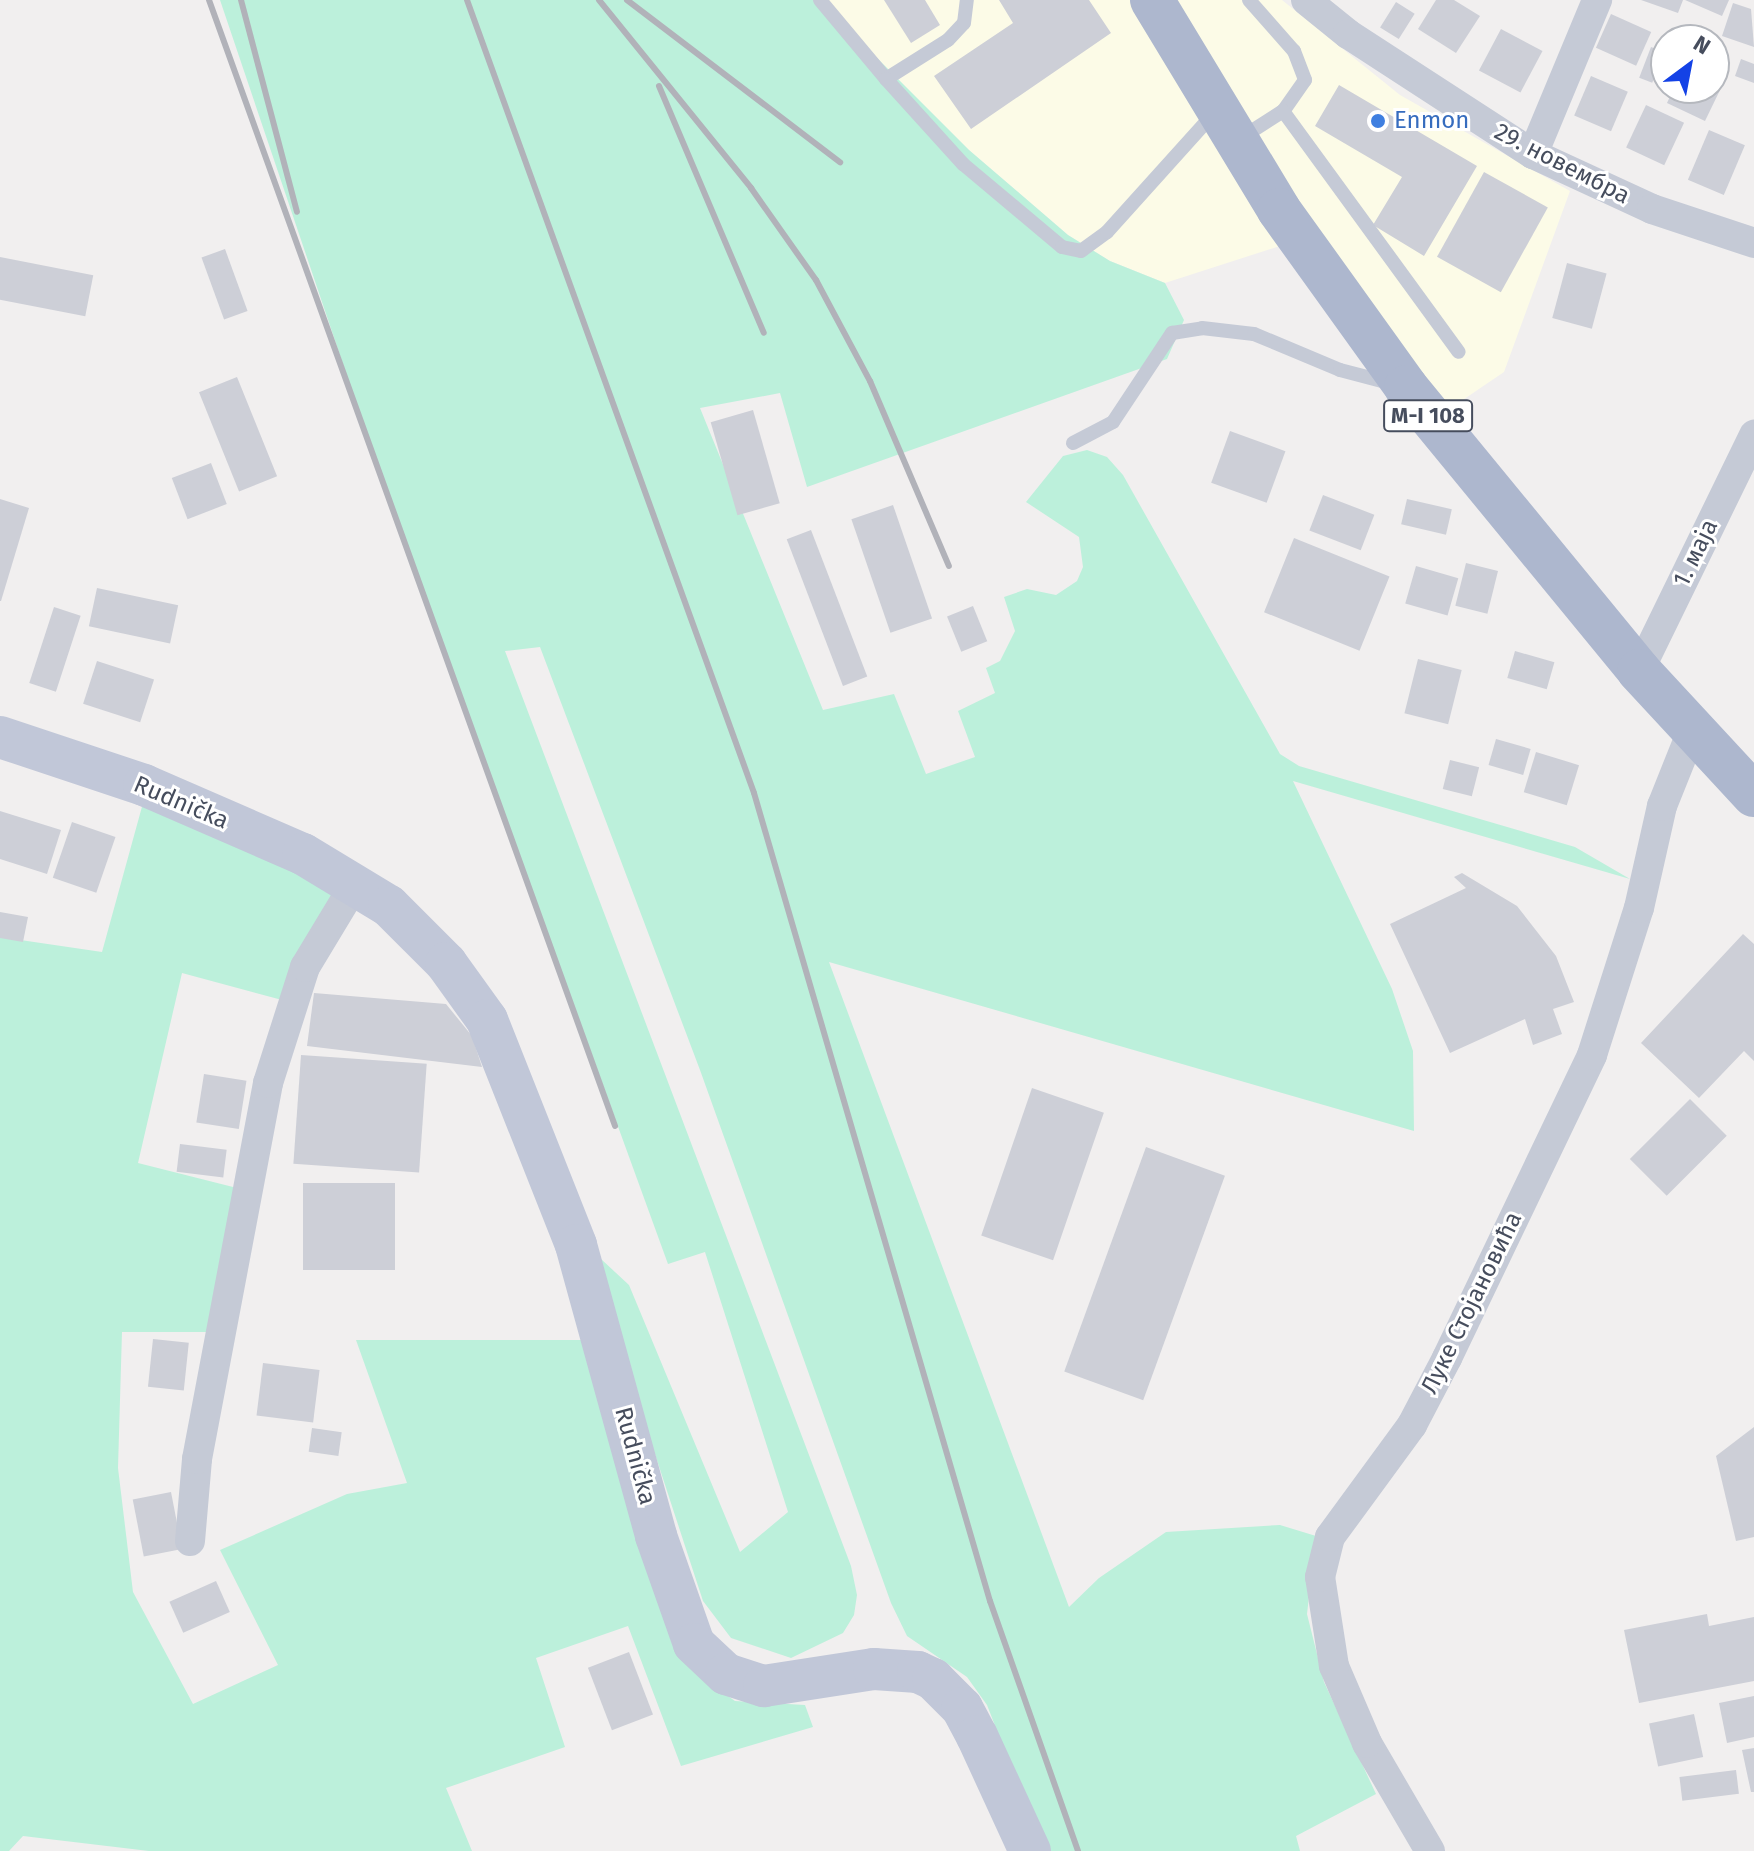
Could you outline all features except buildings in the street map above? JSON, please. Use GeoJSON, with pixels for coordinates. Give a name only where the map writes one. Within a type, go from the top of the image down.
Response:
{"type":"FeatureCollection","features":[{"type":"Feature","properties":{"kind":"main road","name":"M-I 108"},"geometry":{"type":"LineString","coordinates":[[1152,0],[1287,222],[1406,387],[1639,671],[1754,795]]}},
{"type":"Feature","properties":{"kind":"street","name":"29. новембра"},"geometry":{"type":"LineString","coordinates":[[1306,0],[1348,34],[1533,154],[1652,209],[1754,243]]}},
{"type":"Feature","properties":{"kind":"street"},"geometry":{"type":"LineString","coordinates":[[1533,154],[1597,0]]}},
{"type":"Feature","properties":{"kind":"street","name":"1. маја"},"geometry":{"type":"LineString","coordinates":[[1639,671],[1754,435]]}},
{"type":"Feature","properties":{"kind":"street","name":"Луке Стојановића"},"geometry":{"type":"LineString","coordinates":[[1430,1851],[1367,1743],[1334,1666],[1320,1577],[1330,1537],[1412,1425],[1447,1358],[1592,1055],[1639,908],[1662,806],[1692,731]]}},
{"type":"Feature","properties":{"kind":"street","name":"Rudnička"},"geometry":{"type":"LineString","coordinates":[[0,737],[144,785],[303,854],[389,906],[446,963],[487,1020],[512,1074],[576,1245],[656,1536],[694,1644],[726,1674],[764,1686],[874,1669],[918,1672],[933,1679],[962,1708],[1030,1851]]}},
{"type":"Feature","properties":{"kind":"street"},"geometry":{"type":"LineString","coordinates":[[190,1541],[197,1459],[268,1083],[305,967],[355,884]]}},
{"type":"Feature","properties":{"kind":"lane"},"geometry":{"type":"LineString","coordinates":[[820,0],[963,164],[1062,247],[1081,251],[1227,125],[1283,111],[1305,80],[1294,51],[1249,0]]}},
{"type":"Feature","properties":{"kind":"lane"},"geometry":{"type":"LineString","coordinates":[[886,79],[948,40],[964,23],[967,0]]}},
{"type":"Feature","properties":{"kind":"lane"},"geometry":{"type":"LineString","coordinates":[[1283,111],[1459,352]]}},
{"type":"Feature","properties":{"kind":"lane"},"geometry":{"type":"LineString","coordinates":[[1073,443],[1113,422],[1172,333],[1202,328],[1254,334],[1340,370],[1406,387]]}},
{"type":"Feature","properties":{"kind":"shaded area"},"geometry":{"type":"Polygon","coordinates":[[[819,0],[1282,0],[1400,95],[1570,191],[1504,372],[1420,429],[1286,244],[1165,283],[1110,261],[1068,235],[969,150],[819,0]]]}},
{"type":"Feature","properties":{"kind":"green space"},"geometry":{"type":"Polygon","coordinates":[[[220,0],[819,0],[969,150],[1068,235],[1110,261],[1165,283],[1184,320],[1167,359],[807,487],[780,393],[700,408],[823,710],[894,694],[926,774],[975,757],[958,711],[995,693],[986,668],[1000,661],[1015,631],[1004,597],[1027,589],[1056,595],[1077,581],[1083,567],[1079,537],[1026,502],[1063,456],[1087,450],[1107,457],[1123,475],[1280,754],[1299,766],[1575,847],[1630,879],[1293,781],[1392,989],[1413,1051],[1414,1131],[829,962],[1069,1607],[1099,1578],[1166,1532],[1280,1525],[1316,1536],[1307,1614],[1324,1682],[1376,1794],[1296,1836],[1300,1851],[1044,1851],[987,1705],[967,1677],[907,1636],[891,1603],[700,1070],[540,647],[505,651],[851,1566],[857,1595],[854,1615],[843,1633],[791,1658],[731,1638],[703,1601],[587,1246],[629,1285],[740,1552],[788,1512],[705,1252],[668,1264],[372,450],[220,0]]]}},
{"type":"Feature","properties":{"kind":"green space"},"geometry":{"type":"Polygon","coordinates":[[[143,803],[278,857],[353,903],[297,1004],[182,973],[138,1163],[237,1188],[209,1332],[122,1332],[118,1468],[133,1592],[193,1704],[278,1665],[220,1550],[347,1494],[407,1483],[356,1340],[584,1340],[708,1682],[735,1701],[805,1705],[813,1727],[681,1766],[628,1626],[536,1658],[565,1747],[446,1788],[472,1851],[149,1851],[23,1836],[9,1851],[0,1851],[0,937],[102,952],[143,803]]]}},
{"type":"Feature","properties":{"kind":"railway"},"geometry":{"type":"LineString","coordinates":[[209,0],[615,1126]]}},
{"type":"Feature","properties":{"kind":"railway"},"geometry":{"type":"LineString","coordinates":[[241,0],[297,212]]}},
{"type":"Feature","properties":{"kind":"railway"},"geometry":{"type":"LineString","coordinates":[[467,0],[754,793],[990,1601],[1078,1851]]}},
{"type":"Feature","properties":{"kind":"railway"},"geometry":{"type":"LineString","coordinates":[[599,0],[751,188],[816,280],[870,381],[949,566]]}},
{"type":"Feature","properties":{"kind":"railway"},"geometry":{"type":"LineString","coordinates":[[627,0],[840,162]]}},
{"type":"Feature","properties":{"kind":"railway"},"geometry":{"type":"LineString","coordinates":[[659,86],[764,333]]}},
{"type":"Feature","properties":{"kind":"place","name":"Enmon"},"geometry":{"type":"Point","coordinates":[1378,121]}}]}
